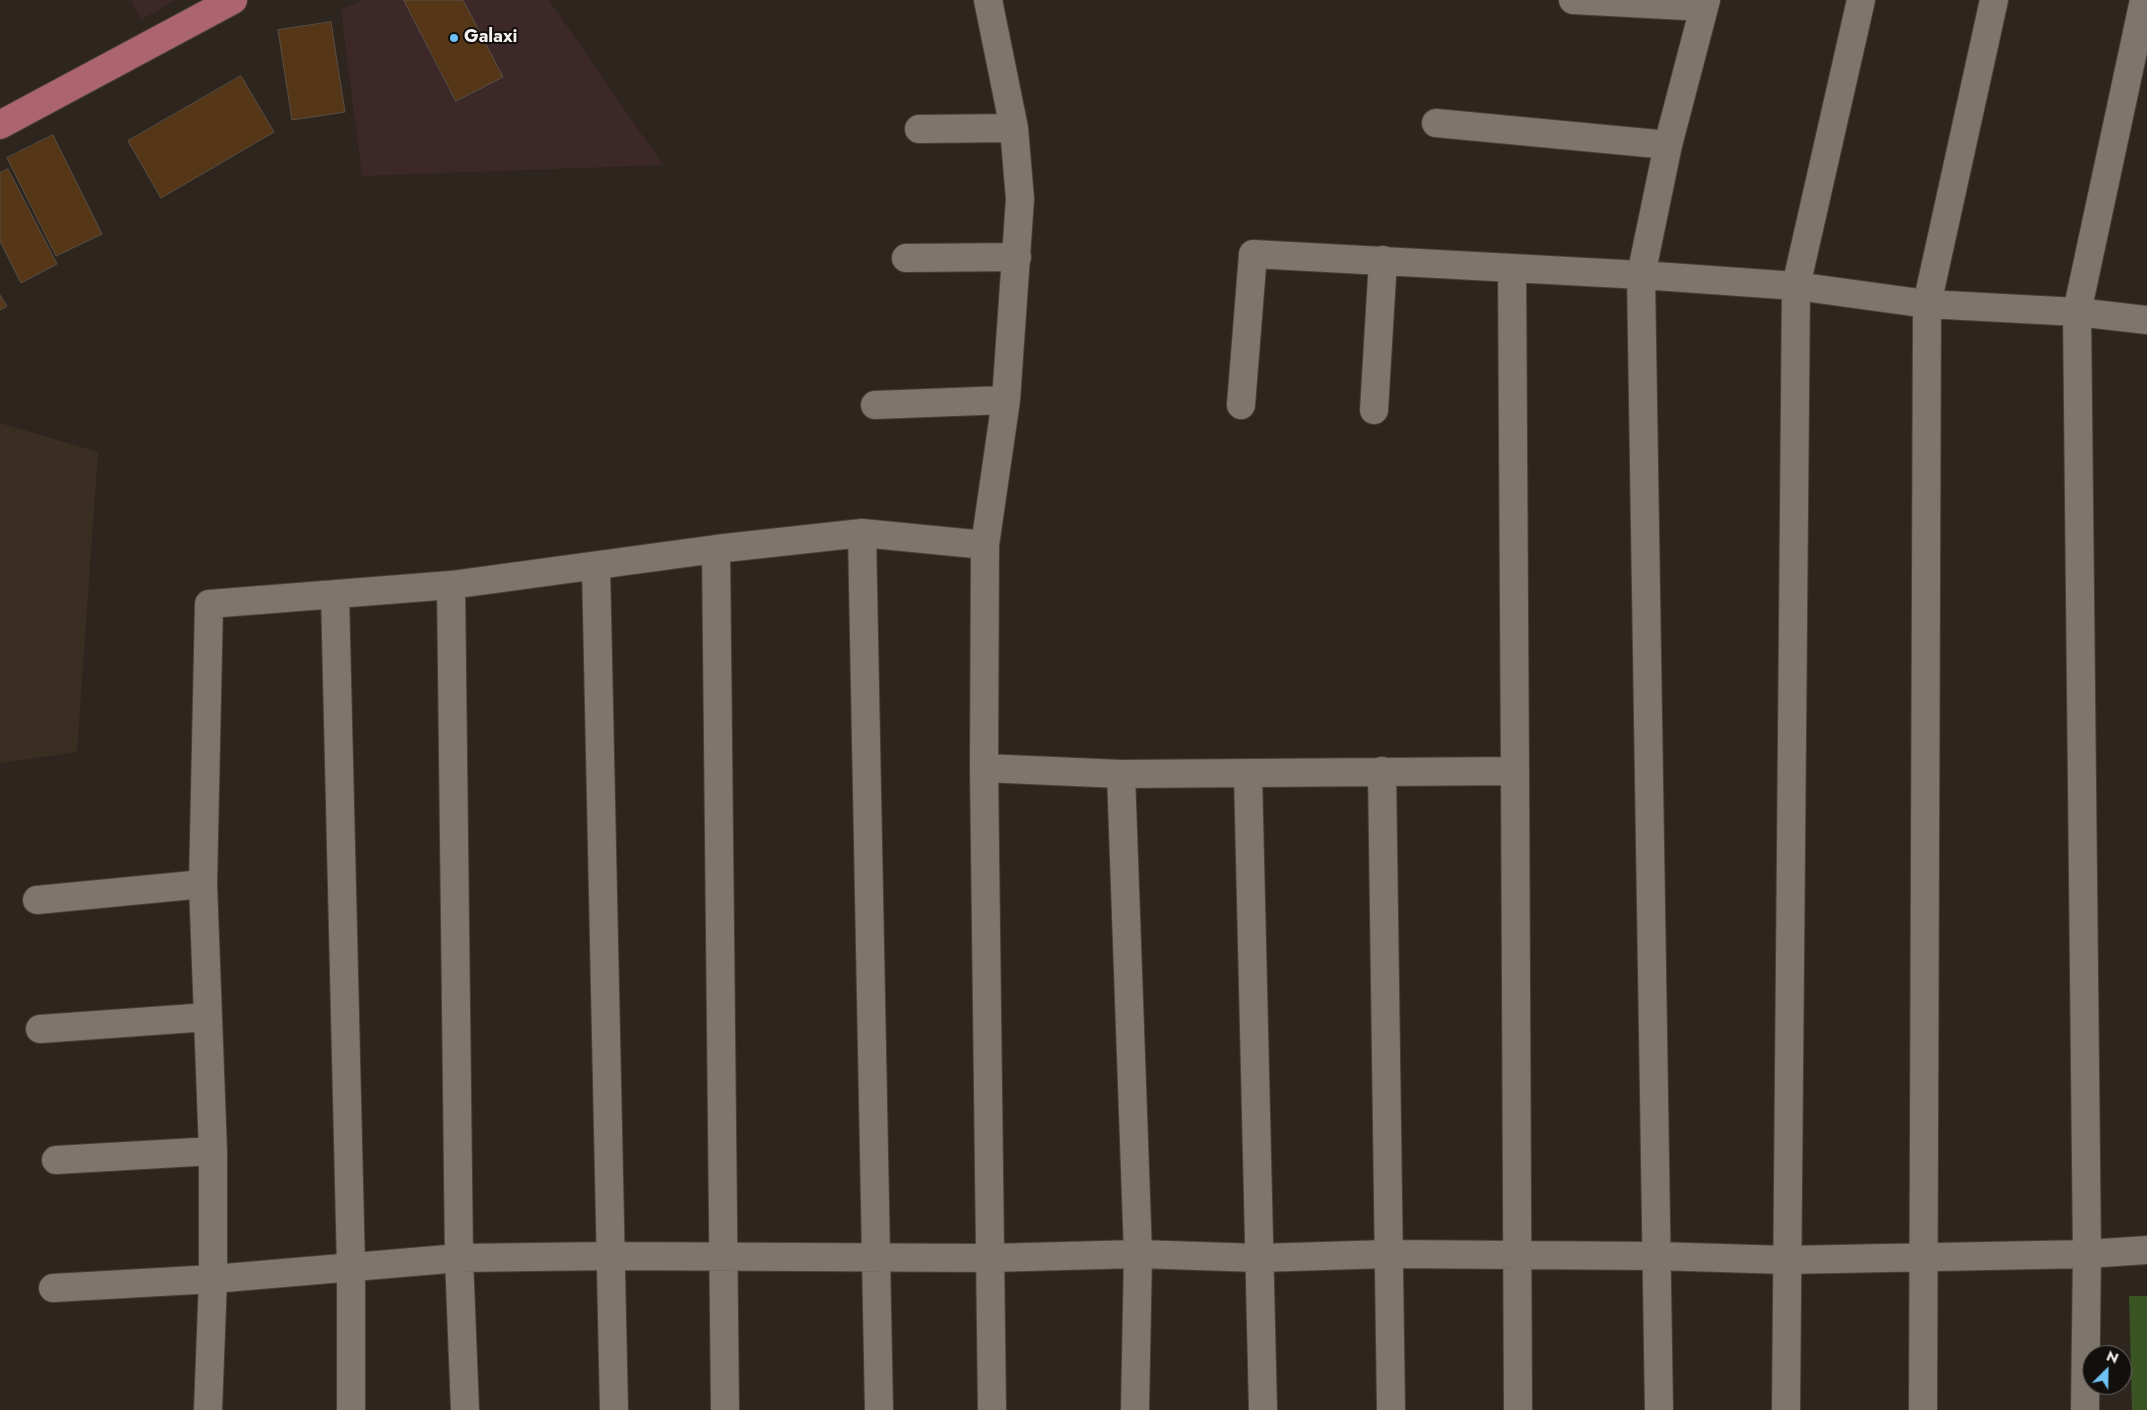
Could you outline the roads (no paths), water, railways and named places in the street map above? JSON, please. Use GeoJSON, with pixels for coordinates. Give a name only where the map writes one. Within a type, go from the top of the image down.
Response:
{"type":"FeatureCollection","features":[{"type":"Feature","properties":{"kind":"main road"},"geometry":{"type":"LineString","coordinates":[[0,125],[233,0]]}},
{"type":"Feature","properties":{"kind":"street"},"geometry":{"type":"LineString","coordinates":[[984,0],[988,0],[1014,128],[1020,199],[1006,400],[985,545],[984,768],[992,1410]]}},
{"type":"Feature","properties":{"kind":"street"},"geometry":{"type":"LineString","coordinates":[[1573,0],[1705,4],[1668,145],[1641,275],[1659,1410]]}},
{"type":"Feature","properties":{"kind":"street"},"geometry":{"type":"LineString","coordinates":[[1786,1410],[1796,286],[1861,0]]}},
{"type":"Feature","properties":{"kind":"street"},"geometry":{"type":"LineString","coordinates":[[1923,1410],[1927,304],[1994,0]]}},
{"type":"Feature","properties":{"kind":"street"},"geometry":{"type":"LineString","coordinates":[[2086,1410],[2087,1254],[2077,312],[2144,0]]}},
{"type":"Feature","properties":{"kind":"street"},"geometry":{"type":"LineString","coordinates":[[1436,123],[1668,145]]}},
{"type":"Feature","properties":{"kind":"street"},"geometry":{"type":"LineString","coordinates":[[919,129],[1014,128]]}},
{"type":"Feature","properties":{"kind":"street"},"geometry":{"type":"LineString","coordinates":[[1242,404],[1253,254],[1641,275],[1796,286],[1927,304],[2077,312],[2147,320]]}},
{"type":"Feature","properties":{"kind":"street"},"geometry":{"type":"LineString","coordinates":[[906,258],[1017,257]]}},
{"type":"Feature","properties":{"kind":"street"},"geometry":{"type":"LineString","coordinates":[[1374,410],[1383,260]]}},
{"type":"Feature","properties":{"kind":"street"},"geometry":{"type":"LineString","coordinates":[[1512,268],[1518,1410]]}},
{"type":"Feature","properties":{"kind":"street"},"geometry":{"type":"LineString","coordinates":[[875,405],[1006,400]]}},
{"type":"Feature","properties":{"kind":"street"},"geometry":{"type":"LineString","coordinates":[[208,1410],[213,1279],[212,1151],[203,884],[209,604],[452,585],[716,549],[862,533],[985,545]]}},
{"type":"Feature","properties":{"kind":"street"},"geometry":{"type":"LineString","coordinates":[[862,533],[879,1410]]}},
{"type":"Feature","properties":{"kind":"street"},"geometry":{"type":"LineString","coordinates":[[716,549],[726,1410]]}},
{"type":"Feature","properties":{"kind":"street"},"geometry":{"type":"LineString","coordinates":[[596,566],[614,1410]]}},
{"type":"Feature","properties":{"kind":"street"},"geometry":{"type":"LineString","coordinates":[[452,585],[459,1258],[465,1410]]}},
{"type":"Feature","properties":{"kind":"street"},"geometry":{"type":"LineString","coordinates":[[335,594],[351,1266],[351,1410]]}},
{"type":"Feature","properties":{"kind":"street"},"geometry":{"type":"LineString","coordinates":[[984,768],[1121,774],[1515,771]]}},
{"type":"Feature","properties":{"kind":"street"},"geometry":{"type":"LineString","coordinates":[[1382,771],[1391,1410]]}},
{"type":"Feature","properties":{"kind":"street"},"geometry":{"type":"LineString","coordinates":[[1121,774],[1138,1254],[1135,1410]]}},
{"type":"Feature","properties":{"kind":"street"},"geometry":{"type":"LineString","coordinates":[[1248,774],[1263,1410]]}},
{"type":"Feature","properties":{"kind":"street"},"geometry":{"type":"LineString","coordinates":[[37,900],[203,884]]}},
{"type":"Feature","properties":{"kind":"street"},"geometry":{"type":"LineString","coordinates":[[40,1029],[208,1017]]}},
{"type":"Feature","properties":{"kind":"street"},"geometry":{"type":"LineString","coordinates":[[56,1160],[212,1151]]}},
{"type":"Feature","properties":{"kind":"street"},"geometry":{"type":"LineString","coordinates":[[53,1288],[213,1279],[459,1258],[610,1256],[990,1258],[1138,1254],[1259,1258],[1388,1254],[1516,1254],[1786,1260],[2087,1254],[2147,1250]]}},
{"type":"Feature","properties":{"kind":"place","name":"Galaxi"},"geometry":{"type":"Point","coordinates":[454,38]}}]}
